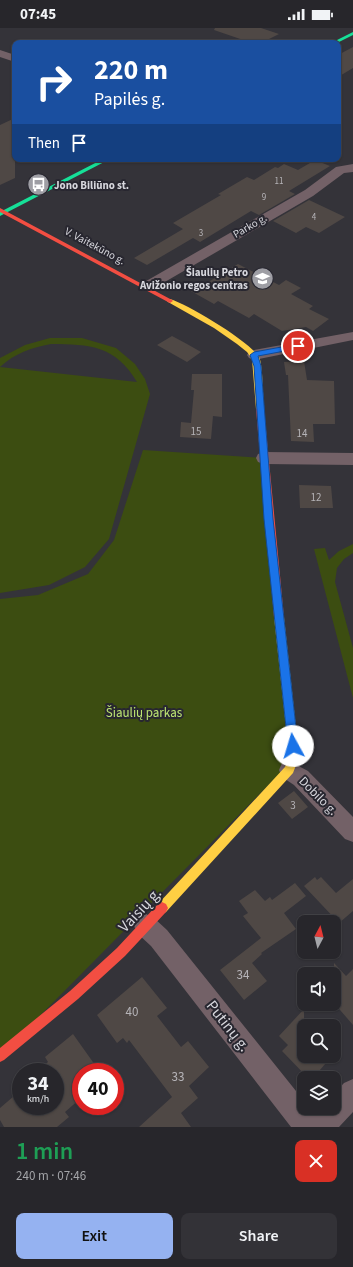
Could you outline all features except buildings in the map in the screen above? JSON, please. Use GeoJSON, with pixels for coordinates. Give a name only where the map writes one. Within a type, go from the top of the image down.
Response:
{"type":"FeatureCollection","features":[{"type":"Feature","properties":{"kind":"street"},"geometry":{"type":"LineString","coordinates":[[339,40],[353,33]]}},
{"type":"Feature","properties":{"kind":"street"},"geometry":{"type":"LineString","coordinates":[[0,53],[12,58]]}},
{"type":"Feature","properties":{"kind":"street"},"geometry":{"type":"LineString","coordinates":[[1,212],[101,162]]}},
{"type":"Feature","properties":{"kind":"street","name":"Parko g."},"geometry":{"type":"LineString","coordinates":[[146,287],[309,193],[340,170],[353,168]]}},
{"type":"Feature","properties":{"kind":"street","name":"V. Vaitekūno g."},"geometry":{"type":"LineString","coordinates":[[1,212],[146,287],[246,347],[254,355]]}},
{"type":"Feature","properties":{"kind":"street"},"geometry":{"type":"LineString","coordinates":[[254,355],[353,336]]}},
{"type":"Feature","properties":{"kind":"street","name":"Dobilo g."},"geometry":{"type":"LineString","coordinates":[[254,355],[258,366],[264,458],[293,746],[293,760],[289,770],[301,778],[353,832]]}},
{"type":"Feature","properties":{"kind":"street"},"geometry":{"type":"LineString","coordinates":[[264,458],[353,459]]}},
{"type":"Feature","properties":{"kind":"street","name":"Vaisių g."},"geometry":{"type":"LineString","coordinates":[[0,1056],[121,952],[289,770]]}},
{"type":"Feature","properties":{"kind":"street","name":"Putinų g."},"geometry":{"type":"LineString","coordinates":[[146,926],[159,938],[308,1127]]}},
{"type":"Feature","properties":{"kind":"street"},"geometry":{"type":"LineString","coordinates":[[322,1127],[353,1092]]}},
{"type":"Feature","properties":{"kind":"green space"},"geometry":{"type":"Polygon","coordinates":[[[50,338],[82,338],[116,348],[135,364],[145,379],[150,394],[109,539],[85,567],[49,585],[0,593],[0,367],[0,358],[25,345],[50,338]],[[51,344],[37,347],[11,358],[0,367],[137,382],[129,370],[111,354],[90,347],[78,345],[51,344]]]}},
{"type":"Feature","properties":{"kind":"green space","name":"Šiaulių parkas"},"geometry":{"type":"Polygon","coordinates":[[[143,450],[264,458],[293,760],[0,1056],[0,599],[38,595],[88,574],[114,540],[143,450]]]}},
{"type":"Feature","properties":{"kind":"green space"},"geometry":{"type":"Polygon","coordinates":[[[353,544],[353,553],[344,559],[337,568],[335,582],[353,648],[353,698],[314,549],[325,548],[329,560],[339,551],[353,544]]]}},
{"type":"Feature","properties":{"kind":"traffic: fast"},"geometry":{"type":"LineString","coordinates":[[339,40],[353,33]]}},
{"type":"Feature","properties":{"kind":"traffic: fast"},"geometry":{"type":"LineString","coordinates":[[0,214],[101,162]]}},
{"type":"Feature","properties":{"kind":"traffic: slow"},"geometry":{"type":"LineString","coordinates":[[170,301],[229,334],[240,342],[256,359],[260,409]]}},
{"type":"Feature","properties":{"kind":"traffic: slow"},"geometry":{"type":"LineString","coordinates":[[162,908],[289,770],[293,760],[293,746],[279,617]]}},
{"type":"Feature","properties":{"kind":"traffic: jam"},"geometry":{"type":"LineString","coordinates":[[0,210],[170,301]]}},
{"type":"Feature","properties":{"kind":"traffic: jam"},"geometry":{"type":"LineString","coordinates":[[260,409],[279,617]]}},
{"type":"Feature","properties":{"kind":"traffic: jam"},"geometry":{"type":"LineString","coordinates":[[0,1056],[74,995],[121,952],[162,908]]}},
{"type":"Feature","properties":{"kind":"place","name":"Jono Biliūno st."},"geometry":{"type":"Point","coordinates":[38,185]}},
{"type":"Feature","properties":{"kind":"place","name":"Šiaulių Petro Avižonio regos centras"},"geometry":{"type":"Point","coordinates":[263,278]}},
{"type":"Feature","properties":{"kind":"route"},"geometry":{"type":"LineString","coordinates":[[293,746],[269,519],[258,366],[254,355],[298,346]]}}]}
